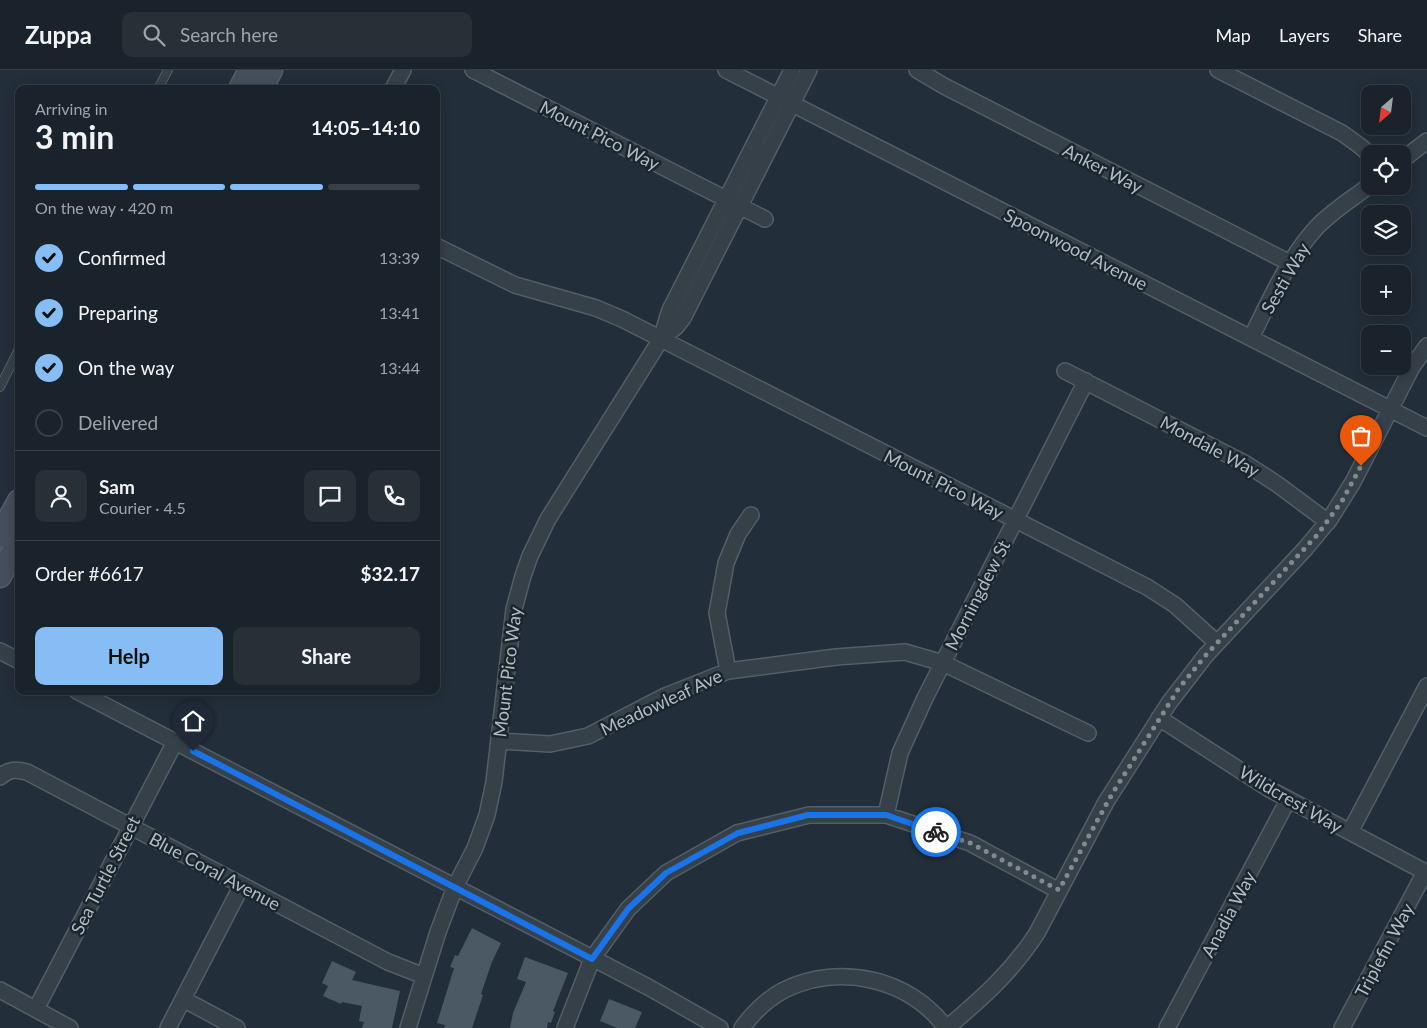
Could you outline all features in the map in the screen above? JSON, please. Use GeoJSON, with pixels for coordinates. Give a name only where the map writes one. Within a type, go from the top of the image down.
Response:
{"type":"FeatureCollection","features":[{"type":"Feature","properties":{"kind":"main road"},"geometry":{"type":"LineString","coordinates":[[242,85],[250,70]]}},
{"type":"Feature","properties":{"kind":"main road"},"geometry":{"type":"LineString","coordinates":[[263,85],[271,70]]}},
{"type":"Feature","properties":{"kind":"main road"},"geometry":{"type":"LineString","coordinates":[[0,536],[15,508]]}},
{"type":"Feature","properties":{"kind":"main road"},"geometry":{"type":"LineString","coordinates":[[0,576],[15,548]]}},
{"type":"Feature","properties":{"kind":"street"},"geometry":{"type":"LineString","coordinates":[[396,85],[403,70]]}},
{"type":"Feature","properties":{"kind":"street","name":"Mount Pico Way"},"geometry":{"type":"LineString","coordinates":[[473,70],[765,219]]}},
{"type":"Feature","properties":{"kind":"street","name":"Spoonwood Avenue"},"geometry":{"type":"LineString","coordinates":[[726,70],[1427,428]]}},
{"type":"Feature","properties":{"kind":"street","name":"Mount Pico Way"},"geometry":{"type":"LineString","coordinates":[[733,203],[778,97],[792,70]]}},
{"type":"Feature","properties":{"kind":"street","name":"Mount Pico Way"},"geometry":{"type":"LineString","coordinates":[[408,1028],[438,932],[456,887],[475,848],[487,814],[494,782],[514,609],[530,556],[548,519],[661,339],[670,310],[792,104],[809,70]]}},
{"type":"Feature","properties":{"kind":"street","name":"Anker Way"},"geometry":{"type":"LineString","coordinates":[[918,70],[944,86],[1290,263]]}},
{"type":"Feature","properties":{"kind":"street"},"geometry":{"type":"LineString","coordinates":[[1218,70],[1342,133],[1361,148]]}},
{"type":"Feature","properties":{"kind":"street"},"geometry":{"type":"LineString","coordinates":[[1411,153],[1427,141]]}},
{"type":"Feature","properties":{"kind":"street","name":"Sesti Way"},"geometry":{"type":"LineString","coordinates":[[1251,338],[1290,263],[1302,245],[1329,216],[1361,192]]}},
{"type":"Feature","properties":{"kind":"street","name":"Mount Pico Way"},"geometry":{"type":"LineString","coordinates":[[440,248],[515,285],[596,308],[622,319],[1157,593],[1175,605],[1217,643]]}},
{"type":"Feature","properties":{"kind":"street"},"geometry":{"type":"LineString","coordinates":[[742,1028],[756,1010],[784,991],[816,979],[850,976],[883,982],[914,997],[940,1020],[946,1028],[1000,982],[1014,966],[1037,933],[1106,802],[1190,673],[1328,522],[1353,482],[1412,367],[1427,346]]}},
{"type":"Feature","properties":{"kind":"street","name":"Mondale Way"},"geometry":{"type":"LineString","coordinates":[[1065,371],[1246,464],[1328,522]]}},
{"type":"Feature","properties":{"kind":"street","name":"Morningdew St"},"geometry":{"type":"LineString","coordinates":[[886,815],[900,753],[925,698],[1086,381]]}},
{"type":"Feature","properties":{"kind":"street"},"geometry":{"type":"LineString","coordinates":[[728,671],[717,613],[726,563],[738,534],[751,515]]}},
{"type":"Feature","properties":{"kind":"street"},"geometry":{"type":"LineString","coordinates":[[0,652],[15,659]]}},
{"type":"Feature","properties":{"kind":"street","name":"Meadowleaf Ave"},"geometry":{"type":"LineString","coordinates":[[499,741],[550,744],[588,736],[665,696],[728,671],[836,657],[905,652],[944,662],[1088,733]]}},
{"type":"Feature","properties":{"kind":"street"},"geometry":{"type":"LineString","coordinates":[[1350,832],[1427,686]]}},
{"type":"Feature","properties":{"kind":"street"},"geometry":{"type":"LineString","coordinates":[[85,695],[650,988],[720,1028]]}},
{"type":"Feature","properties":{"kind":"street","name":"Wildcrest Way"},"geometry":{"type":"LineString","coordinates":[[1159,718],[1288,800],[1426,873]]}},
{"type":"Feature","properties":{"kind":"street","name":"Sea Turtle Street"},"geometry":{"type":"LineString","coordinates":[[36,1010],[175,742]]}},
{"type":"Feature","properties":{"kind":"street","name":"Blue Coral Avenue"},"geometry":{"type":"LineString","coordinates":[[3,774],[16,769],[27,772],[388,962],[424,976]]}},
{"type":"Feature","properties":{"kind":"street","name":"Anadia Way"},"geometry":{"type":"LineString","coordinates":[[1168,1028],[1288,800]]}},
{"type":"Feature","properties":{"kind":"street"},"geometry":{"type":"LineString","coordinates":[[565,1028],[592,959],[628,909],[666,873],[738,833],[808,815],[886,815],[970,843],[1059,890]]}},
{"type":"Feature","properties":{"kind":"street","name":"Triplefin Way"},"geometry":{"type":"LineString","coordinates":[[1342,1028],[1426,873]]}},
{"type":"Feature","properties":{"kind":"street"},"geometry":{"type":"LineString","coordinates":[[168,1028],[242,885]]}},
{"type":"Feature","properties":{"kind":"street"},"geometry":{"type":"LineString","coordinates":[[0,990],[70,1028]]}},
{"type":"Feature","properties":{"kind":"street"},"geometry":{"type":"LineString","coordinates":[[183,999],[237,1028]]}},
{"type":"Feature","properties":{"kind":"lane"},"geometry":{"type":"LineString","coordinates":[[160,85],[168,70]]}},
{"type":"Feature","properties":{"kind":"lane"},"geometry":{"type":"LineString","coordinates":[[0,387],[15,357]]}},
{"type":"Feature","properties":{"kind":"building"},"geometry":{"type":"Polygon","coordinates":[[[472,928],[501,943],[481,994],[483,995],[472,1028],[444,1028],[445,1025],[437,1023],[454,968],[450,967],[455,955],[458,956],[472,928]]]}},
{"type":"Feature","properties":{"kind":"building"},"geometry":{"type":"Polygon","coordinates":[[[525,957],[568,973],[553,1011],[555,1012],[551,1023],[548,1022],[547,1028],[510,1028],[513,1013],[526,982],[517,979],[525,957]]]}},
{"type":"Feature","properties":{"kind":"building"},"geometry":{"type":"Polygon","coordinates":[[[332,961],[356,972],[352,980],[400,991],[392,1028],[362,1028],[364,1022],[359,1021],[362,1006],[342,1002],[341,1004],[323,996],[328,986],[322,983],[332,961]]]}},
{"type":"Feature","properties":{"kind":"building"},"geometry":{"type":"Polygon","coordinates":[[[609,999],[642,1012],[635,1028],[617,1028],[600,1021],[609,999]]]}},
{"type":"Feature","properties":{"kind":"way so far"},"geometry":{"type":"LineString","coordinates":[[936,832],[970,843],[1059,890],[1112,794],[1179,688],[1206,655],[1318,534],[1342,501],[1361,466]]}},
{"type":"Feature","properties":{"kind":"route"},"geometry":{"type":"LineString","coordinates":[[193,751],[592,959],[628,909],[666,873],[738,833],[808,815],[886,815],[936,832]]}}]}
